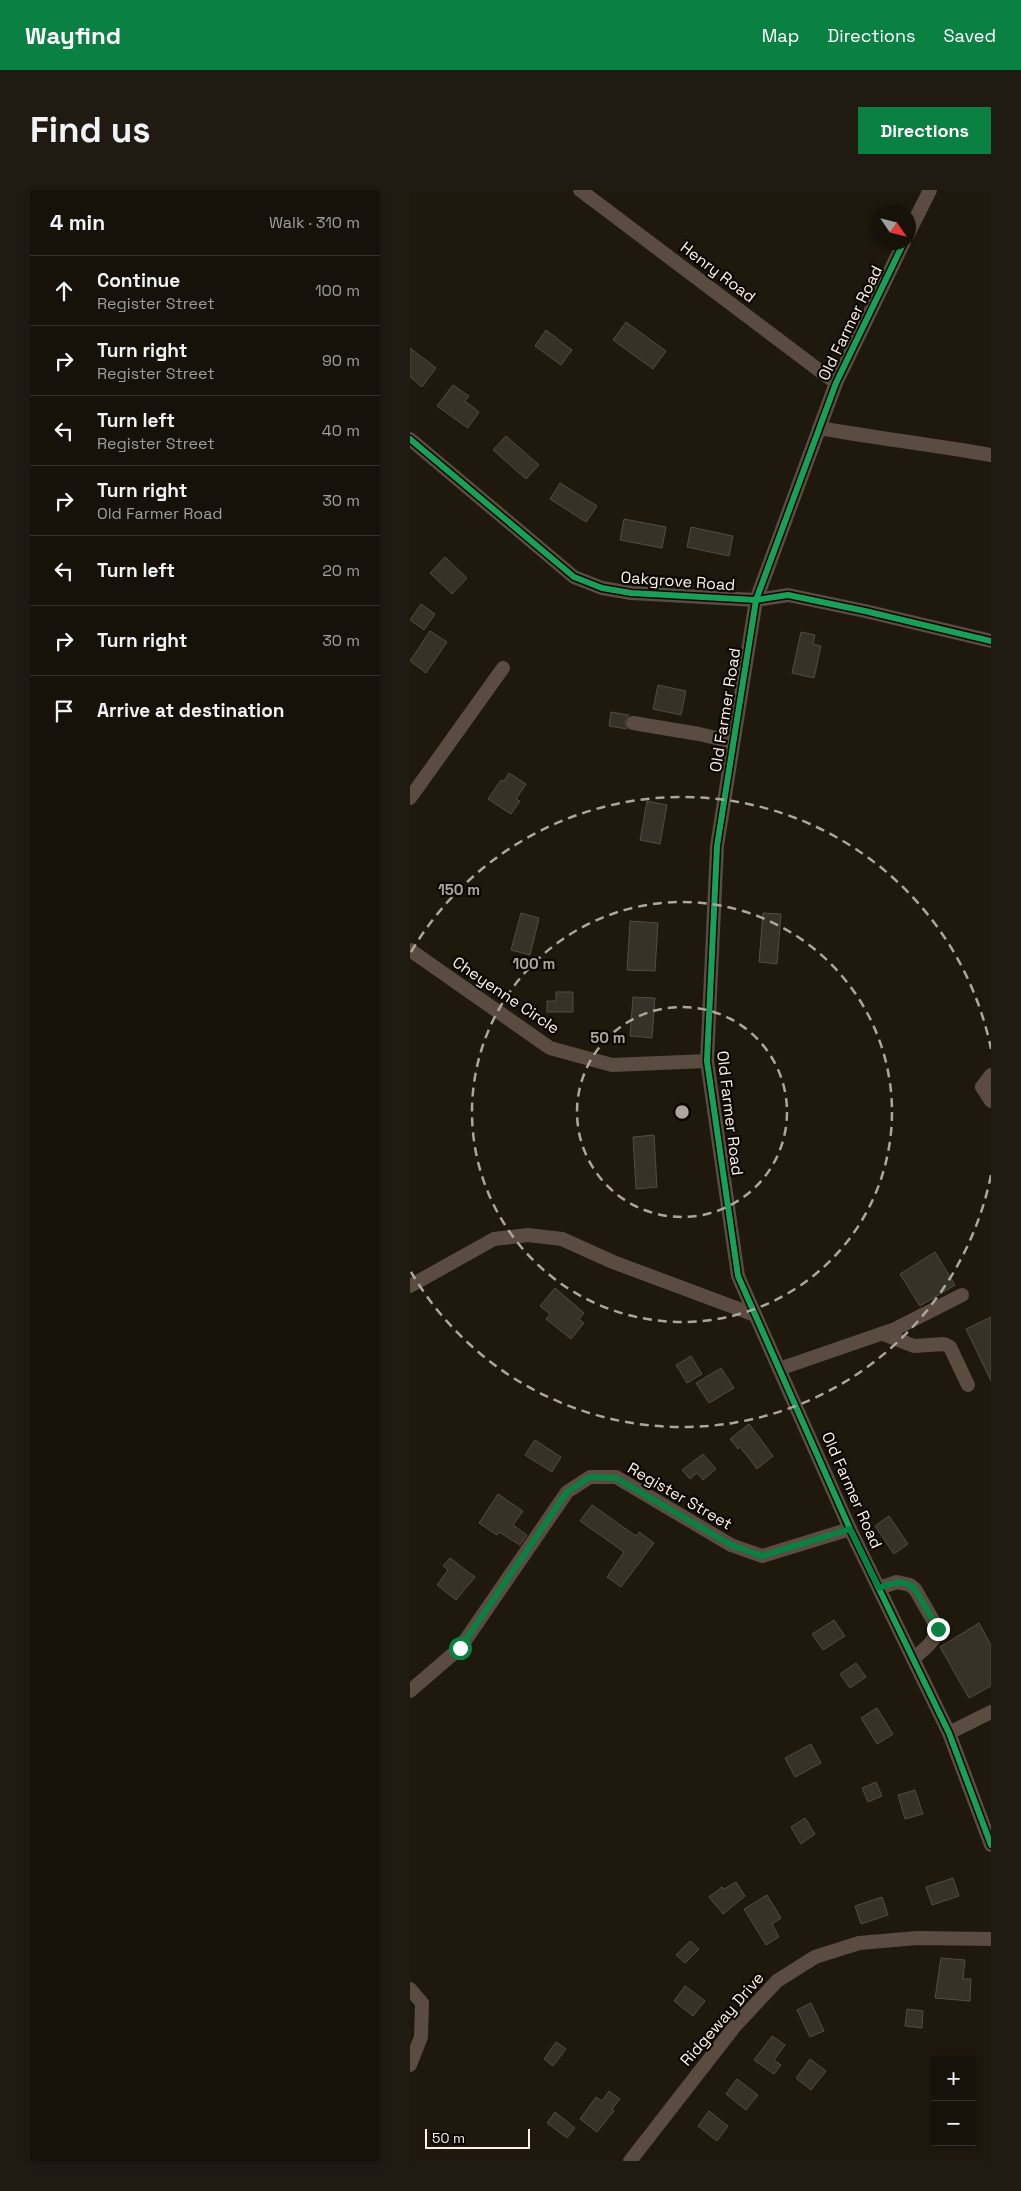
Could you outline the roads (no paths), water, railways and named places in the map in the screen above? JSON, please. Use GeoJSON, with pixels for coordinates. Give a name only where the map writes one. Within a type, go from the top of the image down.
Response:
{"type":"FeatureCollection","features":[{"type":"Feature","properties":{"kind":"street","name":"Henry Road"},"geometry":{"type":"LineString","coordinates":[[580,190],[836,382]]}},
{"type":"Feature","properties":{"kind":"street"},"geometry":{"type":"LineString","coordinates":[[916,218],[930,190]]}},
{"type":"Feature","properties":{"kind":"street","name":"Old Farmer Road"},"geometry":{"type":"LineString","coordinates":[[900,250],[836,382],[756,600],[717,846],[707,1061],[738,1276],[850,1529],[948,1733],[991,1845]]}},
{"type":"Feature","properties":{"kind":"street"},"geometry":{"type":"LineString","coordinates":[[819,428],[896,442],[928,444],[991,455]]}},
{"type":"Feature","properties":{"kind":"street","name":"Oakgrove Road"},"geometry":{"type":"LineString","coordinates":[[410,438],[574,577],[602,588],[631,593],[756,600],[788,595],[991,641]]}},
{"type":"Feature","properties":{"kind":"street"},"geometry":{"type":"LineString","coordinates":[[410,798],[503,668]]}},
{"type":"Feature","properties":{"kind":"street"},"geometry":{"type":"LineString","coordinates":[[633,723],[699,734],[733,742]]}},
{"type":"Feature","properties":{"kind":"street","name":"Cheyenne Circle"},"geometry":{"type":"LineString","coordinates":[[410,950],[550,1048],[612,1066],[707,1061]]}},
{"type":"Feature","properties":{"kind":"street"},"geometry":{"type":"LineString","coordinates":[[991,1075],[982,1087],[991,1100]]}},
{"type":"Feature","properties":{"kind":"street"},"geometry":{"type":"LineString","coordinates":[[410,1286],[494,1239],[528,1235],[562,1238],[613,1262],[755,1315]]}},
{"type":"Feature","properties":{"kind":"street"},"geometry":{"type":"LineString","coordinates":[[779,1369],[882,1334],[962,1295]]}},
{"type":"Feature","properties":{"kind":"street"},"geometry":{"type":"LineString","coordinates":[[882,1334],[914,1346],[944,1344],[950,1347],[968,1385]]}},
{"type":"Feature","properties":{"kind":"street","name":"Register Street"},"geometry":{"type":"LineString","coordinates":[[410,1691],[460,1648],[567,1492],[590,1477],[616,1478],[731,1545],[762,1556],[850,1529]]}},
{"type":"Feature","properties":{"kind":"street"},"geometry":{"type":"LineString","coordinates":[[879,1588],[897,1582],[910,1585],[935,1622],[938,1629],[936,1635],[931,1643],[913,1659]]}},
{"type":"Feature","properties":{"kind":"street"},"geometry":{"type":"LineString","coordinates":[[948,1733],[991,1712]]}},
{"type":"Feature","properties":{"kind":"street","name":"Ridgeway Drive"},"geometry":{"type":"LineString","coordinates":[[630,2161],[735,2026],[777,1981],[815,1957],[859,1943],[917,1938],[991,1939]]}},
{"type":"Feature","properties":{"kind":"street"},"geometry":{"type":"LineString","coordinates":[[410,1989],[422,2003],[421,2037],[410,2065]]}}]}
